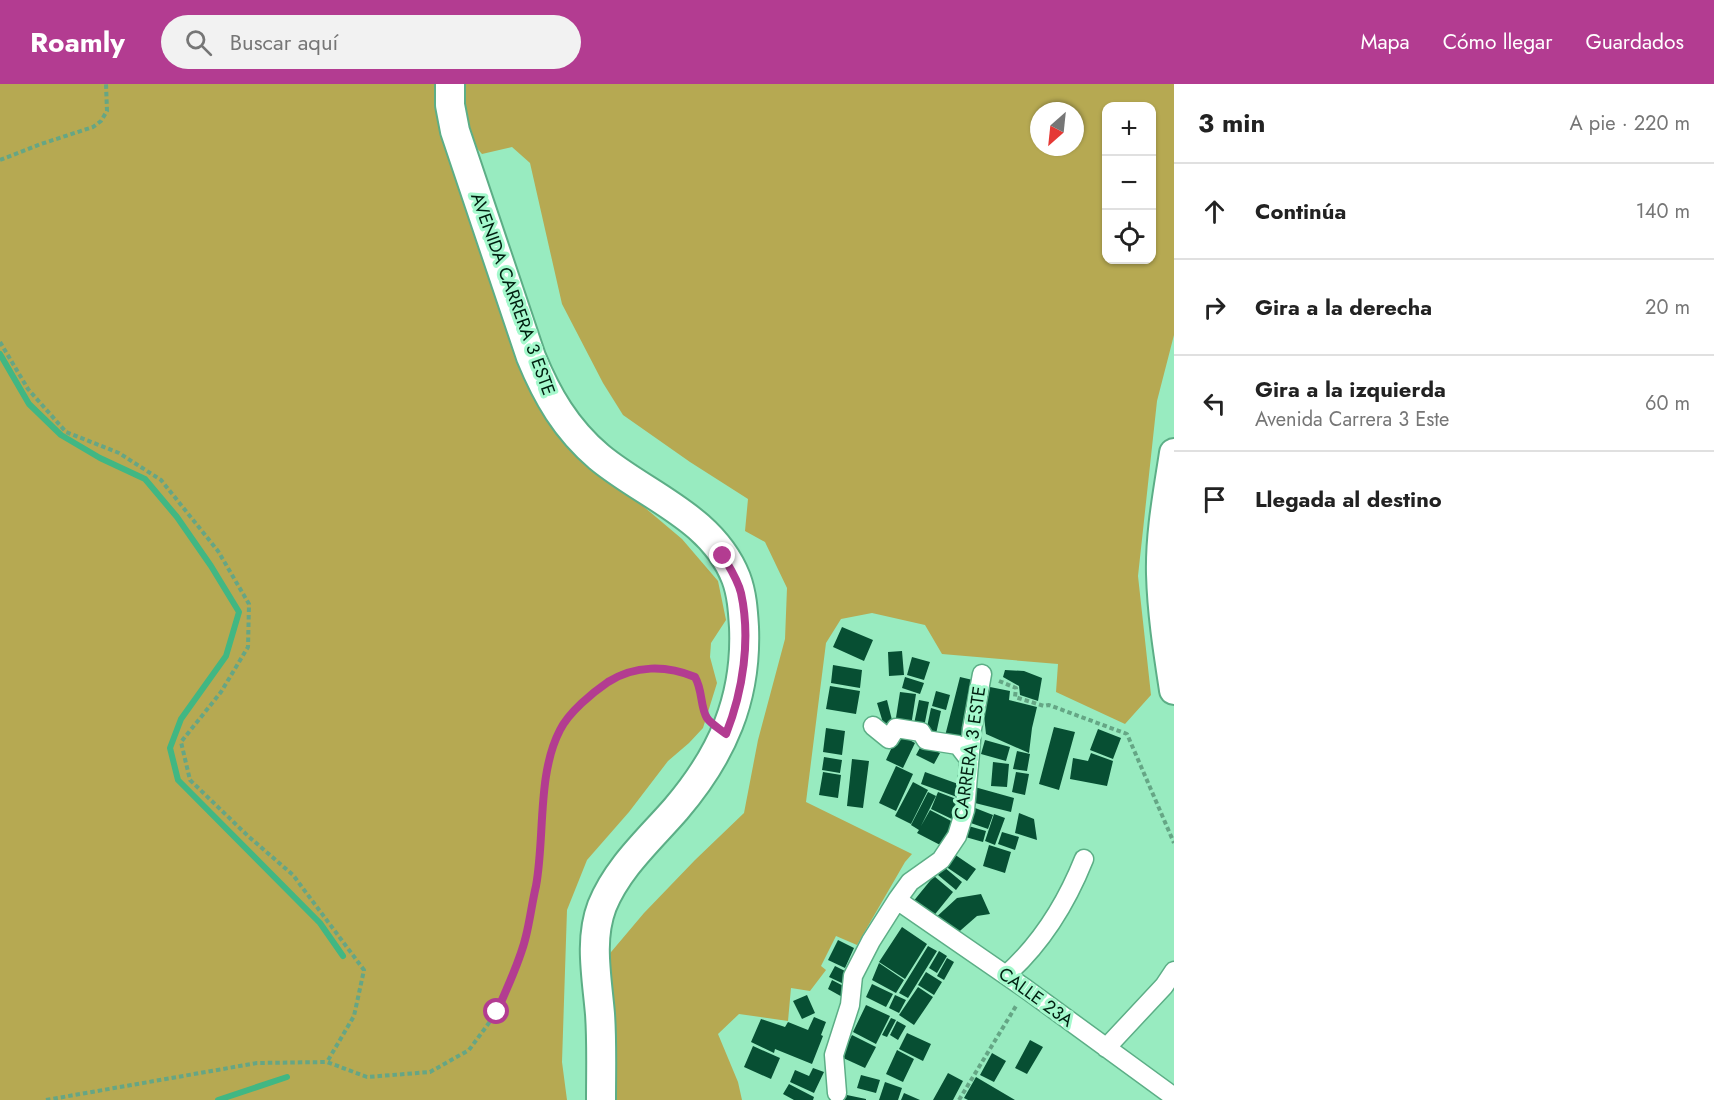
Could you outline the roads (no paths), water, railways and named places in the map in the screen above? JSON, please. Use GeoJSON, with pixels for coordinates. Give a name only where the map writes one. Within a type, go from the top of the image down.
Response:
{"type":"FeatureCollection","features":[{"type":"Feature","properties":{"kind":"main road","name":"AVENIDA CARRERA 3 ESTE"},"geometry":{"type":"LineString","coordinates":[[450,84],[450,105],[455,131],[531,357],[554,407],[599,457],[694,522],[723,556],[735,577],[742,606],[744,662],[735,709],[726,734],[699,779],[626,864],[613,883],[601,908],[595,937],[594,960],[600,1016],[601,1100]]}},
{"type":"Feature","properties":{"kind":"main road"},"geometry":{"type":"LineString","coordinates":[[1174,453],[1163,535],[1161,573],[1165,628],[1174,690]]}},
{"type":"Feature","properties":{"kind":"street","name":"CARRERA 3 ESTE"},"geometry":{"type":"LineString","coordinates":[[837,1093],[834,1055],[850,1005],[853,976],[872,941],[910,882],[941,860],[957,836],[964,810],[968,758],[982,674]]}},
{"type":"Feature","properties":{"kind":"street"},"geometry":{"type":"LineString","coordinates":[[873,726],[889,739],[896,728],[921,732],[926,740],[958,745],[968,758]]}},
{"type":"Feature","properties":{"kind":"street"},"geometry":{"type":"LineString","coordinates":[[1006,975],[1023,961],[1048,929],[1070,894],[1084,859]]}},
{"type":"Feature","properties":{"kind":"street","name":"CALLE 23A"},"geometry":{"type":"LineString","coordinates":[[897,900],[1026,989],[1174,1097]]}},
{"type":"Feature","properties":{"kind":"street"},"geometry":{"type":"LineString","coordinates":[[1106,1048],[1164,986],[1174,971]]}},
{"type":"Feature","properties":{"kind":"waterway"},"geometry":{"type":"LineString","coordinates":[[0,354],[29,404],[61,435],[100,458],[145,479],[177,517],[239,612],[226,656],[181,719],[170,748],[178,780],[320,923],[343,956]]}},
{"type":"Feature","properties":{"kind":"waterway"},"geometry":{"type":"LineString","coordinates":[[218,1100],[287,1077]]}}]}
